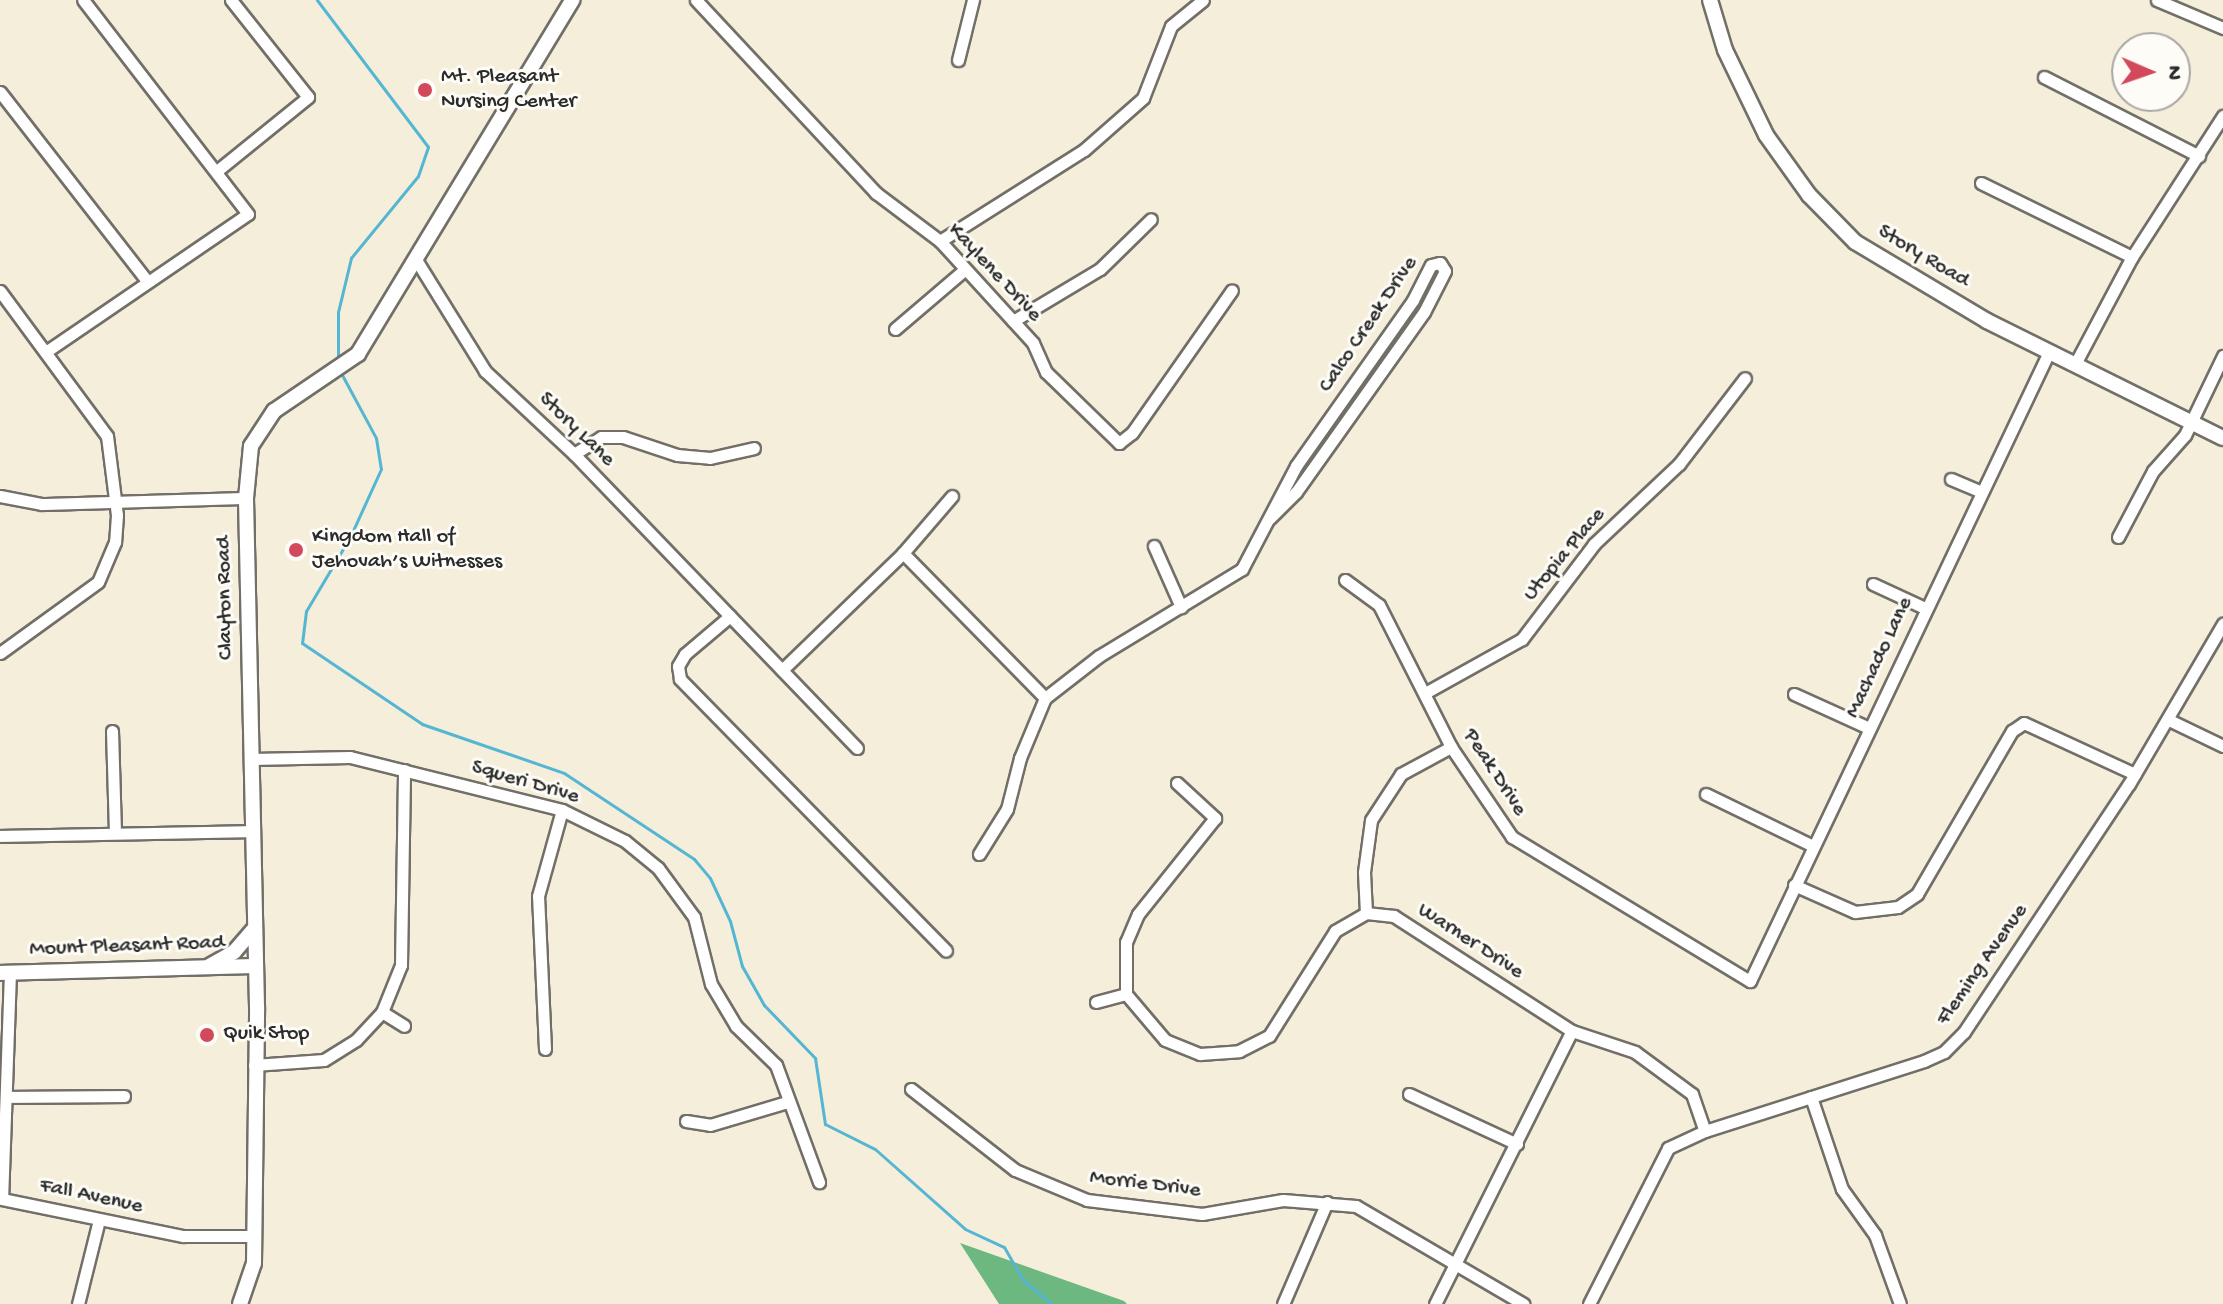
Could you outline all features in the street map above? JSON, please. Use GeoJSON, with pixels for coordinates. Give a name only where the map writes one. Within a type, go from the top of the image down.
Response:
{"type":"FeatureCollection","features":[{"type":"Feature","properties":{"kind":"street"},"geometry":{"type":"LineString","coordinates":[[47,351],[248,214],[218,170],[83,0]]}},
{"type":"Feature","properties":{"kind":"street"},"geometry":{"type":"LineString","coordinates":[[218,170],[308,97],[231,0]]}},
{"type":"Feature","properties":{"kind":"street","name":"Clayton Road"},"geometry":{"type":"LineString","coordinates":[[240,1304],[254,1263],[256,966],[246,498],[251,446],[261,426],[283,404],[348,364],[572,0]]}},
{"type":"Feature","properties":{"kind":"street","name":"Kaylene Drive"},"geometry":{"type":"LineString","coordinates":[[696,0],[876,193],[940,241],[963,271],[1033,343],[1046,372],[1119,443],[1132,433],[1232,290]]}},
{"type":"Feature","properties":{"kind":"street"},"geometry":{"type":"LineString","coordinates":[[958,60],[973,0]]}},
{"type":"Feature","properties":{"kind":"street"},"geometry":{"type":"LineString","coordinates":[[940,241],[1084,150],[1143,98],[1171,26],[1203,0]]}},
{"type":"Feature","properties":{"kind":"street","name":"Story Road"},"geometry":{"type":"LineString","coordinates":[[1710,0],[1725,50],[1766,135],[1832,221],[1871,253],[2049,352],[2223,438]]}},
{"type":"Feature","properties":{"kind":"street"},"geometry":{"type":"LineString","coordinates":[[2157,0],[2223,28]]}},
{"type":"Feature","properties":{"kind":"street"},"geometry":{"type":"LineString","coordinates":[[2044,77],[2199,156]]}},
{"type":"Feature","properties":{"kind":"street"},"geometry":{"type":"LineString","coordinates":[[0,92],[147,281]]}},
{"type":"Feature","properties":{"kind":"street"},"geometry":{"type":"LineString","coordinates":[[2075,364],[2132,257],[2223,116]]}},
{"type":"Feature","properties":{"kind":"street"},"geometry":{"type":"LineString","coordinates":[[1981,183],[2132,257]]}},
{"type":"Feature","properties":{"kind":"street"},"geometry":{"type":"LineString","coordinates":[[1013,321],[1100,269],[1151,219]]}},
{"type":"Feature","properties":{"kind":"street","name":"Story Lane"},"geometry":{"type":"LineString","coordinates":[[415,258],[485,371],[574,454],[857,748]]}},
{"type":"Feature","properties":{"kind":"street","name":"Calco Creek Drive"},"geometry":{"type":"LineString","coordinates":[[979,854],[1007,809],[1020,758],[1045,698],[1099,656],[1242,569],[1296,466],[1413,300],[1431,265],[1440,263],[1445,271],[1424,312],[1296,492],[1270,518]]}},
{"type":"Feature","properties":{"kind":"street"},"geometry":{"type":"LineString","coordinates":[[895,329],[963,271]]}},
{"type":"Feature","properties":{"kind":"street"},"geometry":{"type":"LineString","coordinates":[[0,291],[107,436],[117,502],[115,542],[98,582],[0,653]]}},
{"type":"Feature","properties":{"kind":"street","name":"Machado Lane"},"geometry":{"type":"LineString","coordinates":[[1750,981],[2049,352]]}},
{"type":"Feature","properties":{"kind":"street"},"geometry":{"type":"LineString","coordinates":[[2118,537],[2153,471],[2190,422],[2223,356]]}},
{"type":"Feature","properties":{"kind":"street","name":"Utopia Place"},"geometry":{"type":"LineString","coordinates":[[1425,693],[1522,639],[1594,544],[1679,464],[1745,378]]}},
{"type":"Feature","properties":{"kind":"street"},"geometry":{"type":"LineString","coordinates":[[574,454],[601,437],[623,437],[677,455],[710,458],[754,448]]}},
{"type":"Feature","properties":{"kind":"street"},"geometry":{"type":"LineString","coordinates":[[1951,479],[1981,492]]}},
{"type":"Feature","properties":{"kind":"street"},"geometry":{"type":"LineString","coordinates":[[0,496],[42,504],[246,498]]}},
{"type":"Feature","properties":{"kind":"street"},"geometry":{"type":"LineString","coordinates":[[782,670],[903,553],[952,496]]}},
{"type":"Feature","properties":{"kind":"street"},"geometry":{"type":"LineString","coordinates":[[1154,546],[1181,607]]}},
{"type":"Feature","properties":{"kind":"street"},"geometry":{"type":"LineString","coordinates":[[903,553],[1045,698]]}},
{"type":"Feature","properties":{"kind":"street","name":"Peak Drive"},"geometry":{"type":"LineString","coordinates":[[1345,580],[1379,605],[1451,747],[1512,837],[1750,981]]}},
{"type":"Feature","properties":{"kind":"street"},"geometry":{"type":"LineString","coordinates":[[1873,584],[1925,608]]}},
{"type":"Feature","properties":{"kind":"street"},"geometry":{"type":"LineString","coordinates":[[730,616],[685,654],[678,666],[680,679],[946,951]]}},
{"type":"Feature","properties":{"kind":"street","name":"Fleming Avenue"},"geometry":{"type":"LineString","coordinates":[[1589,1304],[1668,1148],[1705,1131],[1924,1061],[1944,1052],[1964,1032],[2135,774],[2223,624]]}},
{"type":"Feature","properties":{"kind":"street"},"geometry":{"type":"LineString","coordinates":[[1794,694],[1869,728]]}},
{"type":"Feature","properties":{"kind":"street"},"geometry":{"type":"LineString","coordinates":[[2169,720],[2223,746]]}},
{"type":"Feature","properties":{"kind":"street"},"geometry":{"type":"LineString","coordinates":[[1794,885],[1855,912],[1898,907],[1931,874],[2012,731],[2024,723],[2037,725],[2135,774]]}},
{"type":"Feature","properties":{"kind":"street"},"geometry":{"type":"LineString","coordinates":[[112,731],[115,833]]}},
{"type":"Feature","properties":{"kind":"street"},"geometry":{"type":"LineString","coordinates":[[1177,783],[1215,818],[1138,914],[1126,942],[1126,994],[1165,1040],[1200,1054],[1239,1051],[1269,1036],[1335,931],[1366,913],[1364,872],[1371,820],[1401,774],[1451,747]]}},
{"type":"Feature","properties":{"kind":"street","name":"Squeri Drive"},"geometry":{"type":"LineString","coordinates":[[251,759],[350,757],[562,810],[625,841],[658,868],[694,917],[711,984],[736,1026],[776,1065],[787,1102],[819,1182]]}},
{"type":"Feature","properties":{"kind":"street"},"geometry":{"type":"LineString","coordinates":[[254,1065],[324,1060],[356,1040],[382,1012],[401,965],[404,770]]}},
{"type":"Feature","properties":{"kind":"street"},"geometry":{"type":"LineString","coordinates":[[1706,794],[1813,846]]}},
{"type":"Feature","properties":{"kind":"street"},"geometry":{"type":"LineString","coordinates":[[545,1049],[538,896],[562,810]]}},
{"type":"Feature","properties":{"kind":"street"},"geometry":{"type":"LineString","coordinates":[[0,836],[252,831]]}},
{"type":"Feature","properties":{"kind":"street","name":"Warner Drive"},"geometry":{"type":"LineString","coordinates":[[1366,913],[1394,916],[1572,1031],[1635,1052],[1692,1094],[1705,1131]]}},
{"type":"Feature","properties":{"kind":"street"},"geometry":{"type":"LineString","coordinates":[[207,967],[234,952],[254,929]]}},
{"type":"Feature","properties":{"kind":"street","name":"Mount Pleasant Road"},"geometry":{"type":"LineString","coordinates":[[5,973],[256,966]]}},
{"type":"Feature","properties":{"kind":"street","name":"Fall Avenue"},"geometry":{"type":"LineString","coordinates":[[5,973],[6,1097],[2,1199],[183,1236],[254,1236]]}},
{"type":"Feature","properties":{"kind":"street"},"geometry":{"type":"LineString","coordinates":[[1096,1002],[1126,994]]}},
{"type":"Feature","properties":{"kind":"street"},"geometry":{"type":"LineString","coordinates":[[382,1012],[404,1026]]}},
{"type":"Feature","properties":{"kind":"street"},"geometry":{"type":"LineString","coordinates":[[1435,1304],[1572,1031]]}},
{"type":"Feature","properties":{"kind":"street","name":"Morrie Drive"},"geometry":{"type":"LineString","coordinates":[[911,1089],[1015,1170],[1087,1200],[1202,1214],[1283,1200],[1356,1206],[1524,1304]]}},
{"type":"Feature","properties":{"kind":"street"},"geometry":{"type":"LineString","coordinates":[[1409,1094],[1517,1144]]}},
{"type":"Feature","properties":{"kind":"street"},"geometry":{"type":"LineString","coordinates":[[6,1097],[124,1096]]}},
{"type":"Feature","properties":{"kind":"street"},"geometry":{"type":"LineString","coordinates":[[1811,1097],[1842,1189],[1875,1235],[1900,1304]]}},
{"type":"Feature","properties":{"kind":"street"},"geometry":{"type":"LineString","coordinates":[[686,1121],[710,1125],[787,1102]]}},
{"type":"Feature","properties":{"kind":"street"},"geometry":{"type":"LineString","coordinates":[[1283,1304],[1327,1202]]}},
{"type":"Feature","properties":{"kind":"street"},"geometry":{"type":"LineString","coordinates":[[78,1304],[99,1220]]}},
{"type":"Feature","properties":{"kind":"green space"},"geometry":{"type":"Polygon","coordinates":[[[960,1243],[1124,1301],[1127,1304],[999,1304],[960,1243]]]}},
{"type":"Feature","properties":{"kind":"waterway"},"geometry":{"type":"LineString","coordinates":[[317,0],[428,147],[418,176],[351,258],[338,312],[338,362]]}},
{"type":"Feature","properties":{"kind":"waterway"},"geometry":{"type":"LineString","coordinates":[[341,373],[376,438],[381,469],[350,537],[306,611],[302,643],[422,724],[564,773],[694,859],[710,878],[730,921],[742,966],[764,1005],[815,1058],[825,1124],[875,1149],[965,1229],[1004,1247],[1023,1280],[1052,1304]]}},
{"type":"Feature","properties":{"kind":"place","name":"Mt. Pleasant Nursing Center"},"geometry":{"type":"Point","coordinates":[425,90]}},
{"type":"Feature","properties":{"kind":"place","name":"Kingdom Hall of Jehovah’s Witnesses"},"geometry":{"type":"Point","coordinates":[296,550]}},
{"type":"Feature","properties":{"kind":"place","name":"Quik Stop"},"geometry":{"type":"Point","coordinates":[207,1035]}}]}
